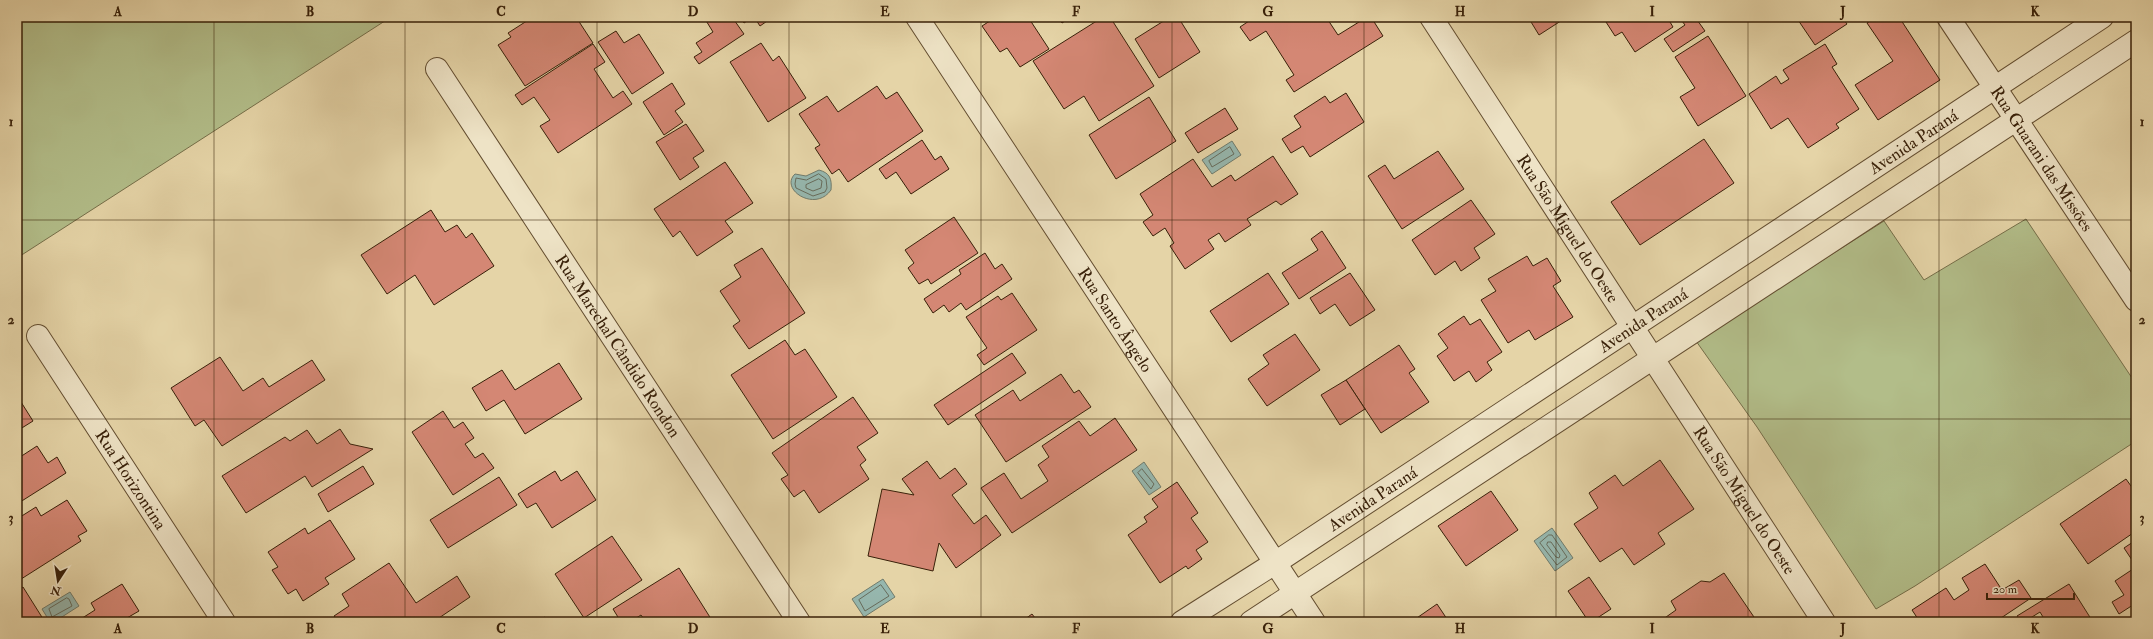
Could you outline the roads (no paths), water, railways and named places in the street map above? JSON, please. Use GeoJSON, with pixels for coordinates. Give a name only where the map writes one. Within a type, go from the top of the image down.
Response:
{"type":"FeatureCollection","features":[{"type":"Feature","properties":{"kind":"street","name":"Rua Santo Ângelo"},"geometry":{"type":"LineString","coordinates":[[917,17],[1314,622]]}},
{"type":"Feature","properties":{"kind":"street","name":"Rua São Miguel do Oeste"},"geometry":{"type":"LineString","coordinates":[[1430,17],[1824,622]]}},
{"type":"Feature","properties":{"kind":"street","name":"Rua Guarani das Missões"},"geometry":{"type":"LineString","coordinates":[[1948,17],[2136,300]]}},
{"type":"Feature","properties":{"kind":"street","name":"Avenida Paraná"},"geometry":{"type":"LineString","coordinates":[[1182,622],[1275,563],[2102,17]]}},
{"type":"Feature","properties":{"kind":"street"},"geometry":{"type":"LineString","coordinates":[[1251,622],[2136,41]]}},
{"type":"Feature","properties":{"kind":"street","name":"Rua Marechal Cândido Rondon"},"geometry":{"type":"LineString","coordinates":[[437,69],[799,622]]}},
{"type":"Feature","properties":{"kind":"street","name":"Rua Horizontina"},"geometry":{"type":"LineString","coordinates":[[38,336],[224,622]]}},
{"type":"Feature","properties":{"kind":"water"},"geometry":{"type":"Polygon","coordinates":[[[1232,141],[1241,155],[1212,174],[1202,160],[1232,141]]]}},
{"type":"Feature","properties":{"kind":"water"},"geometry":{"type":"Polygon","coordinates":[[[819,170],[826,173],[831,180],[831,190],[824,197],[808,199],[795,192],[791,180],[795,174],[806,176],[819,170]]]}},
{"type":"Feature","properties":{"kind":"water"},"geometry":{"type":"Polygon","coordinates":[[[1144,462],[1161,487],[1149,495],[1132,471],[1144,462]]]}},
{"type":"Feature","properties":{"kind":"water"},"geometry":{"type":"Polygon","coordinates":[[[1552,528],[1573,558],[1555,571],[1534,541],[1552,528]]]}},
{"type":"Feature","properties":{"kind":"water"},"geometry":{"type":"Polygon","coordinates":[[[883,579],[895,597],[864,617],[852,599],[883,579]]]}},
{"type":"Feature","properties":{"kind":"water"},"geometry":{"type":"Polygon","coordinates":[[[70,592],[79,606],[54,622],[50,622],[42,609],[70,592]]]}}]}
